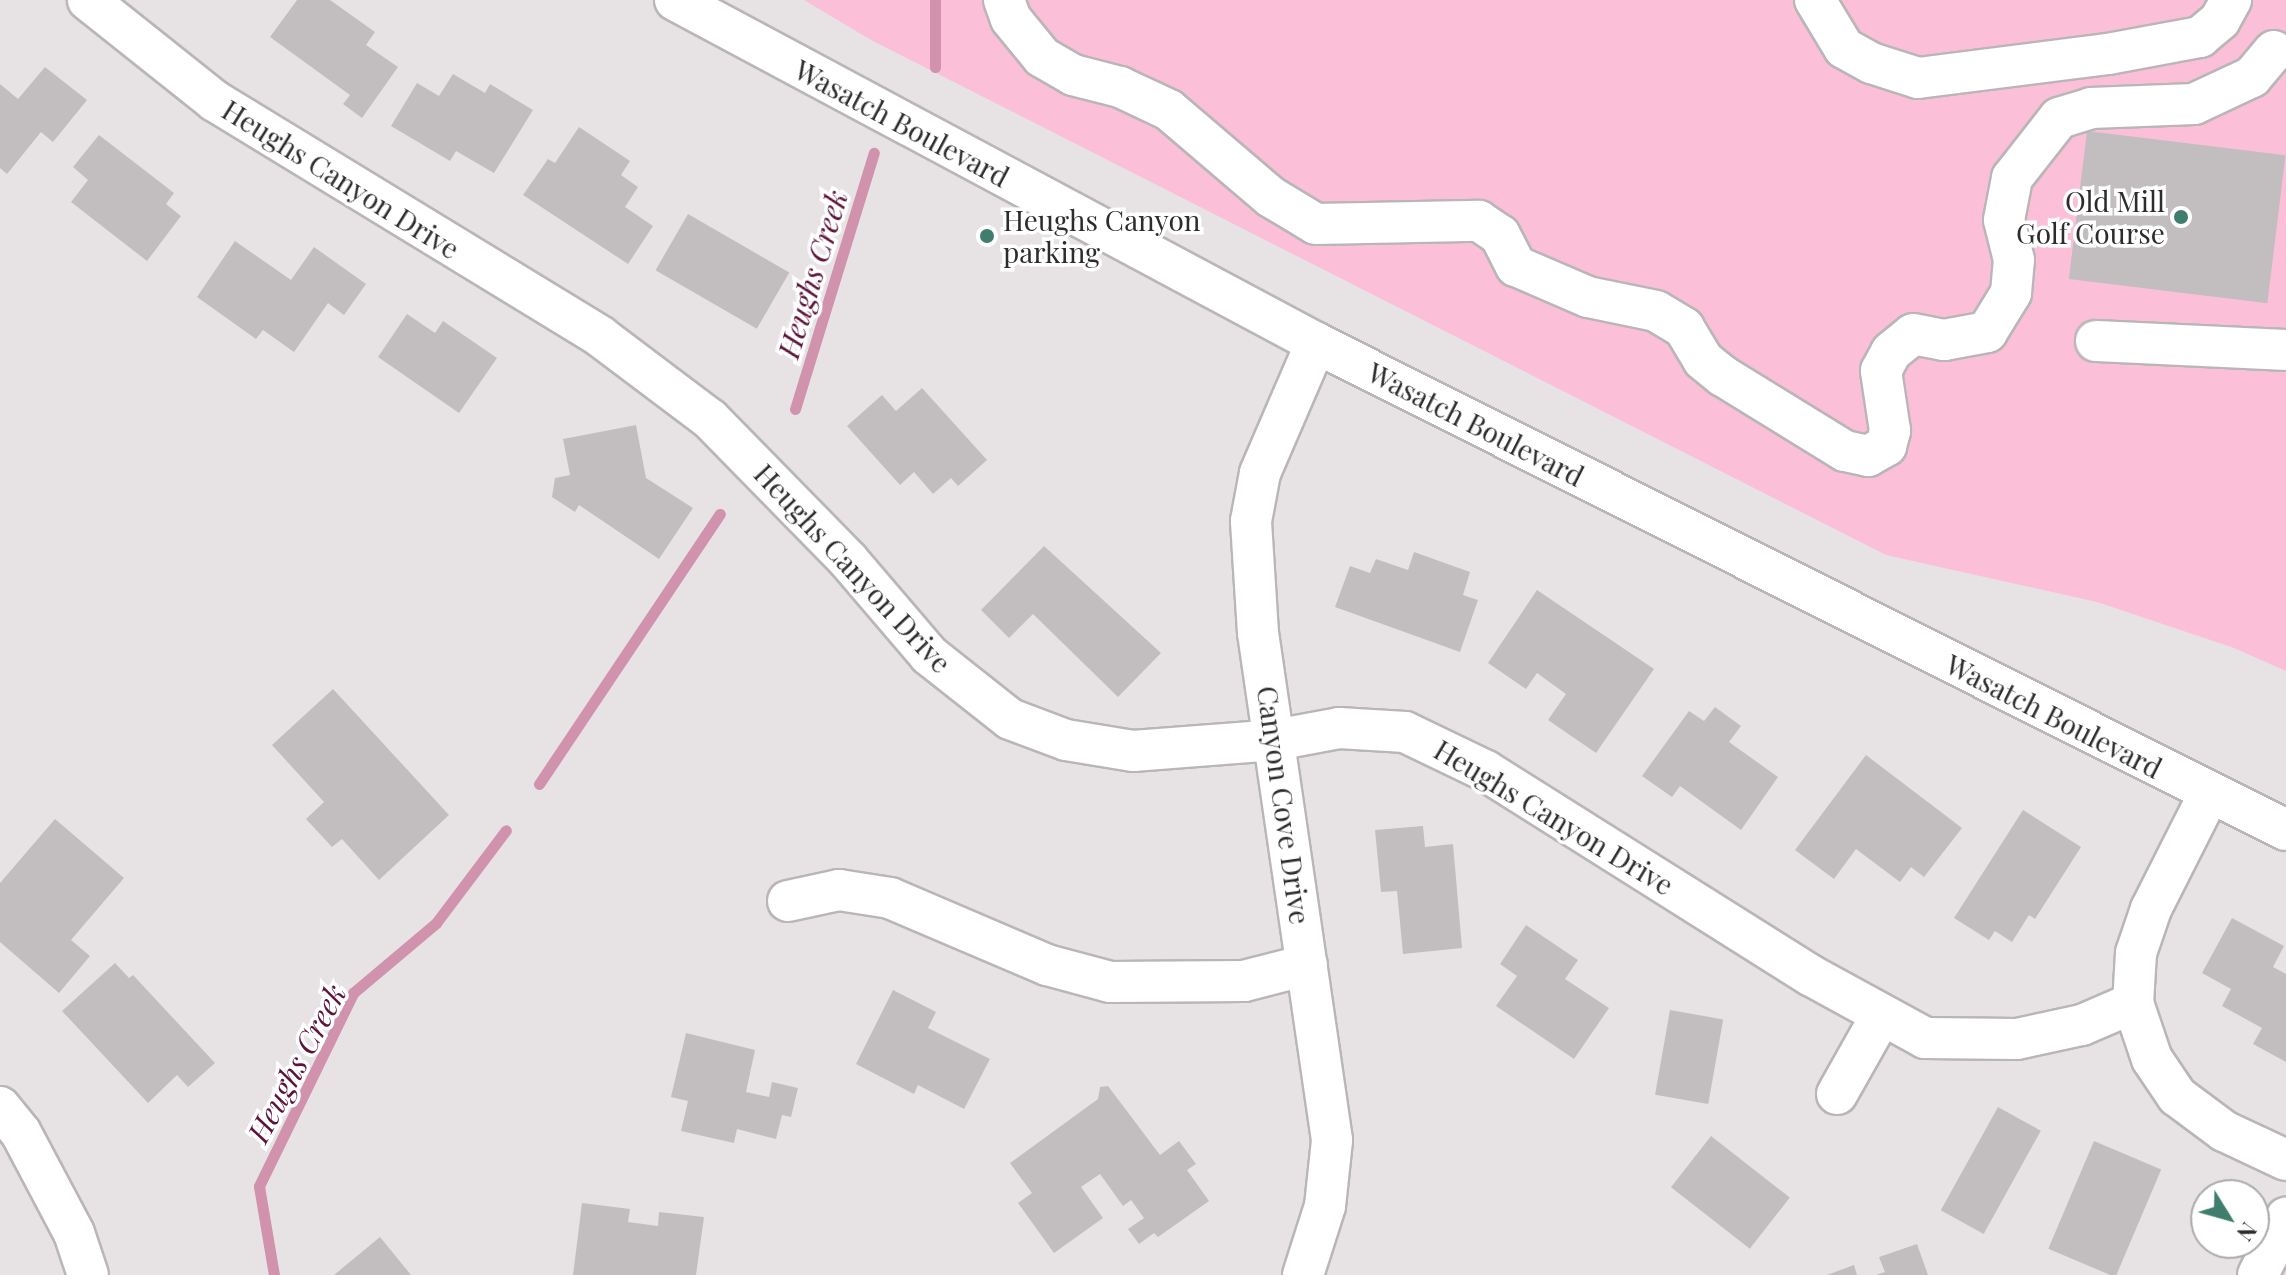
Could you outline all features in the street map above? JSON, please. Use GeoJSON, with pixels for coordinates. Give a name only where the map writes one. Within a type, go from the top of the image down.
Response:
{"type":"FeatureCollection","features":[{"type":"Feature","properties":{"kind":"street","name":"Heughs Canyon Drive"},"geometry":{"type":"LineString","coordinates":[[88,0],[215,101],[601,337],[710,419],[828,538],[929,655],[1010,719],[1066,740],[1133,751],[1275,740],[1362,728],[1405,732],[1439,745],[1881,1016],[1925,1038],[1961,1042],[2017,1039],[2082,1025],[2133,1003]]}},
{"type":"Feature","properties":{"kind":"street","name":"Wasatch Boulevard"},"geometry":{"type":"LineString","coordinates":[[675,0],[1316,343],[2286,830]]}},
{"type":"Feature","properties":{"kind":"street"},"geometry":{"type":"LineString","coordinates":[[1004,0],[1011,19],[1042,57],[1073,75],[1120,87],[1169,110],[1271,197],[1316,224],[1479,221],[1500,235],[1516,266],[1588,297],[1656,311],[1684,328],[1703,360],[1723,376],[1845,451],[1868,456],[1886,446],[1890,431],[1881,371],[1891,352],[1913,334],[1944,340],[1987,332],[2011,293],[2014,260],[2004,220],[2012,178],[2059,118],[2091,108],[2194,104],[2252,77],[2282,48]]}},
{"type":"Feature","properties":{"kind":"street"},"geometry":{"type":"LineString","coordinates":[[1815,0],[1844,48],[1871,63],[1918,78],[2108,54],[2200,37],[2220,20],[2231,0]]}},
{"type":"Feature","properties":{"kind":"street"},"geometry":{"type":"LineString","coordinates":[[2096,341],[2286,350]]}},
{"type":"Feature","properties":{"kind":"street","name":"Canyon Cove Drive"},"geometry":{"type":"LineString","coordinates":[[1303,1275],[1325,1206],[1332,1140],[1258,633],[1251,521],[1260,473],[1316,343]]}},
{"type":"Feature","properties":{"kind":"street"},"geometry":{"type":"LineString","coordinates":[[2209,794],[2151,909],[2136,953],[2133,1003],[2152,1059],[2177,1096],[2224,1131],[2286,1160]]}},
{"type":"Feature","properties":{"kind":"street"},"geometry":{"type":"LineString","coordinates":[[788,901],[839,890],[890,898],[1047,965],[1110,982],[1244,981],[1307,965]]}},
{"type":"Feature","properties":{"kind":"street"},"geometry":{"type":"LineString","coordinates":[[1837,1094],[1881,1016]]}},
{"type":"Feature","properties":{"kind":"street"},"geometry":{"type":"LineString","coordinates":[[0,1107],[21,1133],[74,1233],[88,1275]]}},
{"type":"Feature","properties":{"kind":"street"},"geometry":{"type":"LineString","coordinates":[[2258,1275],[2286,1218]]}},
{"type":"Feature","properties":{"kind":"shaded area","name":"Old Mill Golf Course"},"geometry":{"type":"Polygon","coordinates":[[[804,0],[2286,0],[2286,671],[2234,648],[2097,602],[1886,555],[871,40],[804,0]]]}},
{"type":"Feature","properties":{"kind":"building"},"geometry":{"type":"Polygon","coordinates":[[[297,0],[330,0],[375,32],[366,45],[398,67],[362,118],[343,104],[350,95],[270,37],[297,0]]]}},
{"type":"Feature","properties":{"kind":"building"},"geometry":{"type":"Polygon","coordinates":[[[45,67],[87,100],[53,142],[41,132],[7,174],[0,168],[0,84],[18,99],[45,67]]]}},
{"type":"Feature","properties":{"kind":"building"},"geometry":{"type":"Polygon","coordinates":[[[453,74],[485,93],[490,84],[533,110],[494,173],[456,151],[450,161],[391,126],[417,83],[439,96],[453,74]]]}},
{"type":"Feature","properties":{"kind":"building"},"geometry":{"type":"Polygon","coordinates":[[[579,127],[630,161],[621,175],[638,187],[625,207],[653,226],[628,264],[523,195],[548,159],[555,163],[579,127]]]}},
{"type":"Feature","properties":{"kind":"building","name":"Old Mill Golf Course"},"geometry":{"type":"Polygon","coordinates":[[[2087,131],[2286,155],[2267,303],[2069,279],[2087,131]]]}},
{"type":"Feature","properties":{"kind":"building"},"geometry":{"type":"Polygon","coordinates":[[[99,135],[174,193],[166,204],[181,216],[147,261],[71,202],[88,180],[73,167],[99,135]]]}},
{"type":"Feature","properties":{"kind":"building"},"geometry":{"type":"Polygon","coordinates":[[[688,214],[789,272],[757,329],[656,270],[688,214]]]}},
{"type":"Feature","properties":{"kind":"building"},"geometry":{"type":"Polygon","coordinates":[[[235,241],[291,280],[314,247],[366,284],[344,315],[328,303],[294,352],[263,330],[256,339],[197,297],[235,241]]]}},
{"type":"Feature","properties":{"kind":"building"},"geometry":{"type":"Polygon","coordinates":[[[407,314],[435,333],[443,321],[497,358],[459,413],[378,357],[407,314]]]}},
{"type":"Feature","properties":{"kind":"building"},"geometry":{"type":"Polygon","coordinates":[[[922,388],[987,460],[958,486],[951,478],[933,494],[914,472],[900,485],[847,426],[882,395],[896,411],[922,388]]]}},
{"type":"Feature","properties":{"kind":"building"},"geometry":{"type":"Polygon","coordinates":[[[636,425],[646,478],[693,508],[659,559],[579,505],[575,512],[552,497],[555,478],[570,475],[563,439],[636,425]]]}},
{"type":"Feature","properties":{"kind":"building"},"geometry":{"type":"Polygon","coordinates":[[[1044,546],[1161,653],[1118,697],[1033,614],[1009,638],[981,610],[1044,546]]]}},
{"type":"Feature","properties":{"kind":"building"},"geometry":{"type":"Polygon","coordinates":[[[1414,552],[1470,572],[1463,595],[1478,600],[1460,652],[1335,607],[1350,566],[1370,573],[1376,559],[1408,570],[1414,552]]]}},
{"type":"Feature","properties":{"kind":"building"},"geometry":{"type":"Polygon","coordinates":[[[1537,590],[1654,669],[1596,753],[1548,720],[1566,694],[1537,673],[1526,689],[1488,663],[1537,590]]]}},
{"type":"Feature","properties":{"kind":"building"},"geometry":{"type":"Polygon","coordinates":[[[333,689],[449,815],[379,880],[342,839],[332,847],[306,819],[324,802],[272,745],[333,689]]]}},
{"type":"Feature","properties":{"kind":"building"},"geometry":{"type":"Polygon","coordinates":[[[1715,707],[1741,726],[1729,742],[1778,777],[1741,830],[1680,786],[1672,797],[1642,776],[1689,711],[1704,721],[1715,707]]]}},
{"type":"Feature","properties":{"kind":"building"},"geometry":{"type":"Polygon","coordinates":[[[1866,755],[1962,828],[1924,877],[1911,867],[1900,882],[1856,849],[1834,879],[1795,850],[1866,755]]]}},
{"type":"Feature","properties":{"kind":"building"},"geometry":{"type":"Polygon","coordinates":[[[2023,810],[2081,847],[2035,919],[2029,915],[2012,942],[1995,931],[1989,940],[1954,918],[2023,810]]]}},
{"type":"Feature","properties":{"kind":"building"},"geometry":{"type":"Polygon","coordinates":[[[55,819],[124,878],[71,940],[90,956],[59,993],[0,942],[0,883],[55,819]]]}},
{"type":"Feature","properties":{"kind":"building"},"geometry":{"type":"Polygon","coordinates":[[[1423,826],[1425,847],[1453,844],[1462,948],[1403,954],[1397,891],[1381,892],[1375,830],[1423,826]]]}},
{"type":"Feature","properties":{"kind":"building"},"geometry":{"type":"Polygon","coordinates":[[[2232,918],[2284,946],[2273,967],[2286,974],[2286,1062],[2253,1044],[2262,1028],[2222,1006],[2231,989],[2202,973],[2232,918]]]}},
{"type":"Feature","properties":{"kind":"building"},"geometry":{"type":"Polygon","coordinates":[[[1526,925],[1578,960],[1565,979],[1609,1008],[1574,1059],[1496,1006],[1517,976],[1500,964],[1526,925]]]}},
{"type":"Feature","properties":{"kind":"building"},"geometry":{"type":"Polygon","coordinates":[[[115,963],[129,978],[133,975],[215,1063],[188,1087],[177,1075],[148,1103],[62,1011],[115,963]]]}},
{"type":"Feature","properties":{"kind":"building"},"geometry":{"type":"Polygon","coordinates":[[[893,990],[936,1012],[928,1028],[990,1059],[964,1109],[918,1085],[914,1094],[856,1064],[893,990]]]}},
{"type":"Feature","properties":{"kind":"building"},"geometry":{"type":"Polygon","coordinates":[[[1670,1010],[1723,1019],[1708,1104],[1655,1095],[1670,1010]]]}},
{"type":"Feature","properties":{"kind":"building"},"geometry":{"type":"Polygon","coordinates":[[[686,1033],[755,1050],[746,1092],[769,1097],[772,1082],[798,1088],[791,1117],[782,1115],[776,1139],[737,1129],[734,1143],[681,1131],[688,1101],[671,1097],[686,1033]]]}},
{"type":"Feature","properties":{"kind":"building"},"geometry":{"type":"Polygon","coordinates":[[[1108,1086],[1160,1155],[1179,1141],[1196,1164],[1187,1170],[1209,1201],[1158,1237],[1154,1233],[1139,1244],[1128,1229],[1144,1218],[1131,1200],[1123,1206],[1100,1174],[1081,1187],[1103,1218],[1054,1253],[1018,1203],[1032,1193],[1010,1163],[1098,1099],[1100,1087],[1108,1086]]]}},
{"type":"Feature","properties":{"kind":"building"},"geometry":{"type":"Polygon","coordinates":[[[1998,1107],[2041,1131],[1984,1234],[1941,1210],[1998,1107]]]}},
{"type":"Feature","properties":{"kind":"building"},"geometry":{"type":"Polygon","coordinates":[[[1711,1136],[1790,1198],[1750,1249],[1671,1187],[1711,1136]]]}},
{"type":"Feature","properties":{"kind":"building"},"geometry":{"type":"Polygon","coordinates":[[[2094,1141],[2161,1170],[2116,1275],[2048,1249],[2094,1141]]]}},
{"type":"Feature","properties":{"kind":"building"},"geometry":{"type":"Polygon","coordinates":[[[582,1203],[630,1209],[628,1222],[658,1226],[659,1212],[704,1217],[696,1275],[573,1275],[582,1203]]]}},
{"type":"Feature","properties":{"kind":"building"},"geometry":{"type":"Polygon","coordinates":[[[380,1237],[411,1275],[334,1275],[380,1237]]]}},
{"type":"Feature","properties":{"kind":"building"},"geometry":{"type":"Polygon","coordinates":[[[1917,1244],[1928,1275],[1876,1275],[1885,1272],[1879,1257],[1917,1244]]]}},
{"type":"Feature","properties":{"kind":"building"},"geometry":{"type":"Polygon","coordinates":[[[1854,1265],[1857,1275],[1827,1275],[1854,1265]]]}},
{"type":"Feature","properties":{"kind":"waterway","name":"Heughs Creek"},"geometry":{"type":"LineString","coordinates":[[935,0],[935,67]]}},
{"type":"Feature","properties":{"kind":"waterway","name":"Heughs Creek"},"geometry":{"type":"LineString","coordinates":[[795,409],[874,153]]}},
{"type":"Feature","properties":{"kind":"waterway","name":"Heughs Creek"},"geometry":{"type":"LineString","coordinates":[[539,784],[720,514]]}},
{"type":"Feature","properties":{"kind":"waterway","name":"Heughs Creek"},"geometry":{"type":"LineString","coordinates":[[274,1275],[259,1186],[353,993],[436,923],[506,830]]}},
{"type":"Feature","properties":{"kind":"place","name":"Old Mill Golf Course"},"geometry":{"type":"Point","coordinates":[2181,217]}},
{"type":"Feature","properties":{"kind":"place","name":"Heughs Canyon parking"},"geometry":{"type":"Point","coordinates":[987,236]}}]}
